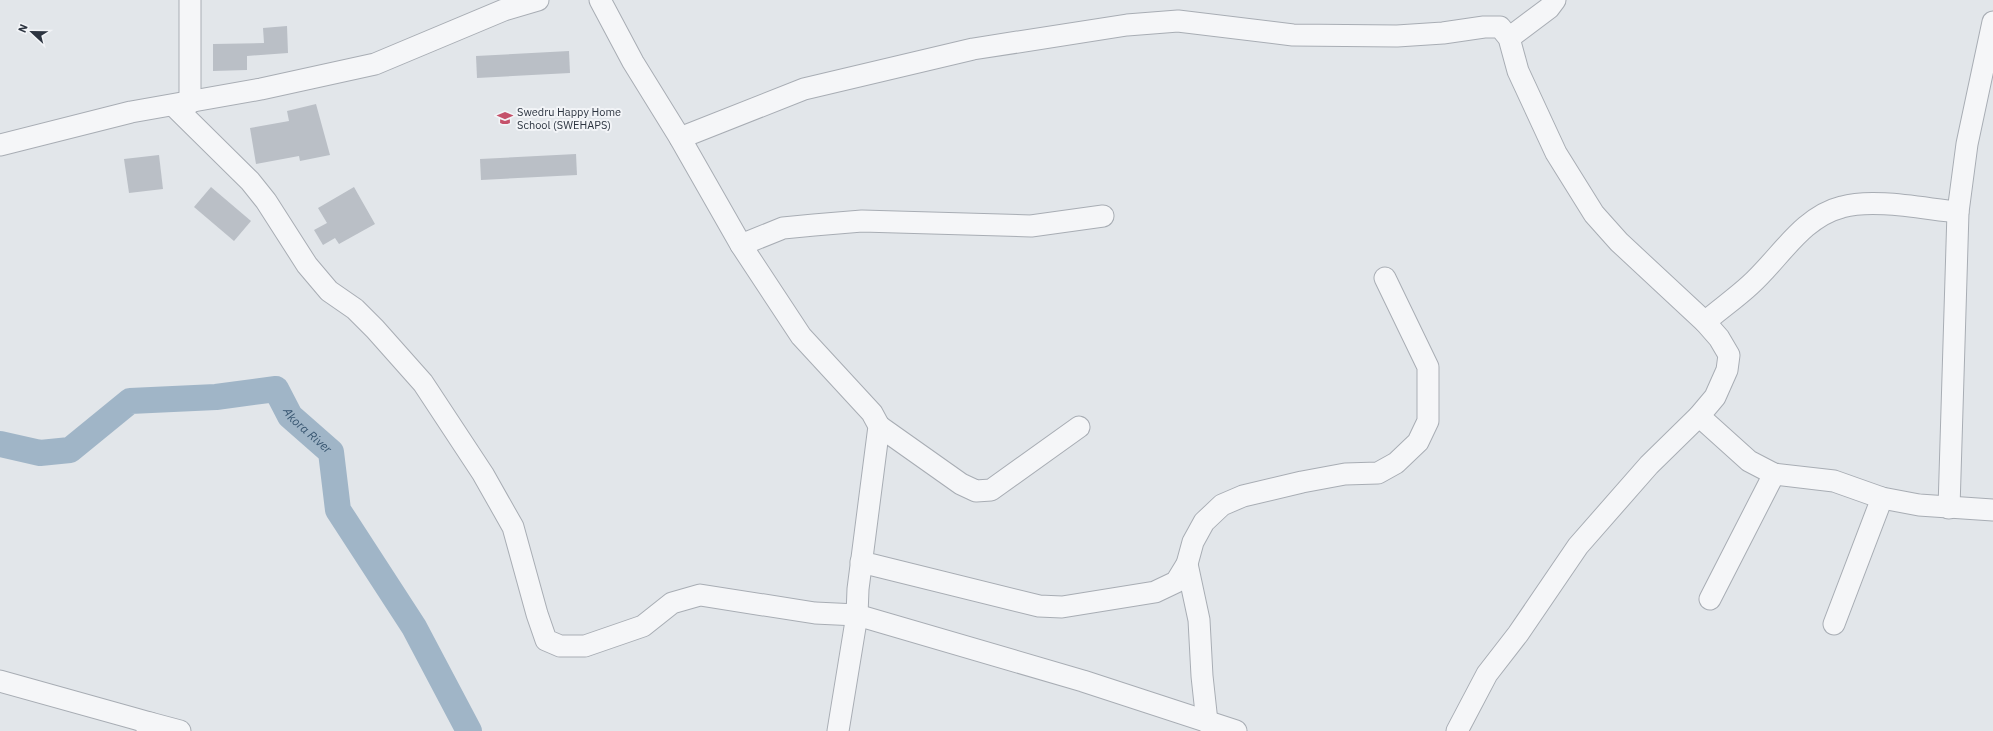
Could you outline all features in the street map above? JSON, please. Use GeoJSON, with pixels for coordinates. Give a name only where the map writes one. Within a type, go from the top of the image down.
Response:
{"type":"FeatureCollection","features":[{"type":"Feature","properties":{"kind":"street"},"geometry":{"type":"LineString","coordinates":[[190,0],[182,104],[266,201],[307,266],[329,291],[355,309],[375,329],[423,383],[483,474],[513,527],[537,614],[546,640],[560,646],[585,646],[643,626],[672,603],[700,595],[815,613],[857,615],[1083,681],[1236,731]]}},
{"type":"Feature","properties":{"kind":"street"},"geometry":{"type":"LineString","coordinates":[[0,145],[131,112],[261,89],[375,64],[504,10],[538,0]]}},
{"type":"Feature","properties":{"kind":"street"},"geometry":{"type":"LineString","coordinates":[[600,0],[633,62],[680,138],[741,245],[801,336],[872,413],[880,426],[961,484],[976,491],[990,490],[1079,427]]}},
{"type":"Feature","properties":{"kind":"street"},"geometry":{"type":"LineString","coordinates":[[1509,38],[1549,8],[1555,0]]}},
{"type":"Feature","properties":{"kind":"street"},"geometry":{"type":"LineString","coordinates":[[680,138],[804,89],[973,49],[1126,25],[1178,21],[1293,36],[1397,36],[1442,34],[1484,27],[1500,27],[1509,38],[1518,71],[1556,153],[1594,214],[1619,242],[1705,322],[1719,338],[1729,356],[1727,370],[1715,397],[1699,416],[1649,465],[1578,546],[1518,634],[1487,674],[1457,731]]}},
{"type":"Feature","properties":{"kind":"street"},"geometry":{"type":"LineString","coordinates":[[1950,508],[1958,212],[1967,144],[1993,22]]}},
{"type":"Feature","properties":{"kind":"street"},"geometry":{"type":"LineString","coordinates":[[1705,322],[1750,285],[1776,260],[1801,230],[1824,213],[1843,206],[1874,204],[1958,212]]}},
{"type":"Feature","properties":{"kind":"street"},"geometry":{"type":"LineString","coordinates":[[741,245],[783,228],[814,224],[862,222],[1031,226],[1103,216]]}},
{"type":"Feature","properties":{"kind":"street"},"geometry":{"type":"LineString","coordinates":[[861,562],[1039,606],[1062,607],[1155,592],[1176,582],[1187,564],[1193,542],[1204,522],[1222,505],[1243,496],[1302,482],[1345,474],[1378,473],[1396,463],[1418,442],[1428,422],[1428,366],[1385,278]]}},
{"type":"Feature","properties":{"kind":"street"},"geometry":{"type":"LineString","coordinates":[[1699,416],[1749,461],[1774,474],[1834,481],[1882,498],[1919,505],[1993,510]]}},
{"type":"Feature","properties":{"kind":"street"},"geometry":{"type":"LineString","coordinates":[[838,731],[857,615],[861,562],[880,426]]}},
{"type":"Feature","properties":{"kind":"street"},"geometry":{"type":"LineString","coordinates":[[1710,599],[1774,474]]}},
{"type":"Feature","properties":{"kind":"street"},"geometry":{"type":"LineString","coordinates":[[1834,624],[1882,498]]}},
{"type":"Feature","properties":{"kind":"street"},"geometry":{"type":"LineString","coordinates":[[1187,564],[1198,620],[1207,722]]}},
{"type":"Feature","properties":{"kind":"street"},"geometry":{"type":"LineString","coordinates":[[0,681],[148,727],[180,731]]}},
{"type":"Feature","properties":{"kind":"building"},"geometry":{"type":"Polygon","coordinates":[[[287,26],[288,53],[247,56],[247,70],[213,71],[213,44],[264,43],[263,28],[287,26]]]}},
{"type":"Feature","properties":{"kind":"building"},"geometry":{"type":"Polygon","coordinates":[[[569,51],[570,73],[477,78],[476,56],[569,51]]]}},
{"type":"Feature","properties":{"kind":"building"},"geometry":{"type":"Polygon","coordinates":[[[316,104],[330,155],[300,161],[299,156],[256,164],[250,128],[289,121],[287,111],[316,104]]]}},
{"type":"Feature","properties":{"kind":"building"},"geometry":{"type":"Polygon","coordinates":[[[576,154],[577,175],[481,180],[480,159],[576,154]]]}},
{"type":"Feature","properties":{"kind":"building"},"geometry":{"type":"Polygon","coordinates":[[[159,155],[163,189],[129,193],[124,159],[159,155]]]}},
{"type":"Feature","properties":{"kind":"building"},"geometry":{"type":"Polygon","coordinates":[[[211,187],[251,221],[234,241],[194,207],[211,187]]]}},
{"type":"Feature","properties":{"kind":"building"},"geometry":{"type":"Polygon","coordinates":[[[354,187],[375,224],[339,244],[335,238],[323,245],[314,230],[327,223],[318,208],[354,187]]]}},
{"type":"Feature","properties":{"kind":"waterway","name":"Akora River"},"geometry":{"type":"LineString","coordinates":[[0,444],[40,453],[70,450],[130,401],[216,397],[276,389],[290,416],[331,452],[338,510],[414,627],[469,731]]}},
{"type":"Feature","properties":{"kind":"place","name":"Swedru Happy Home School (SWEHAPS)"},"geometry":{"type":"Point","coordinates":[505,118]}}]}
